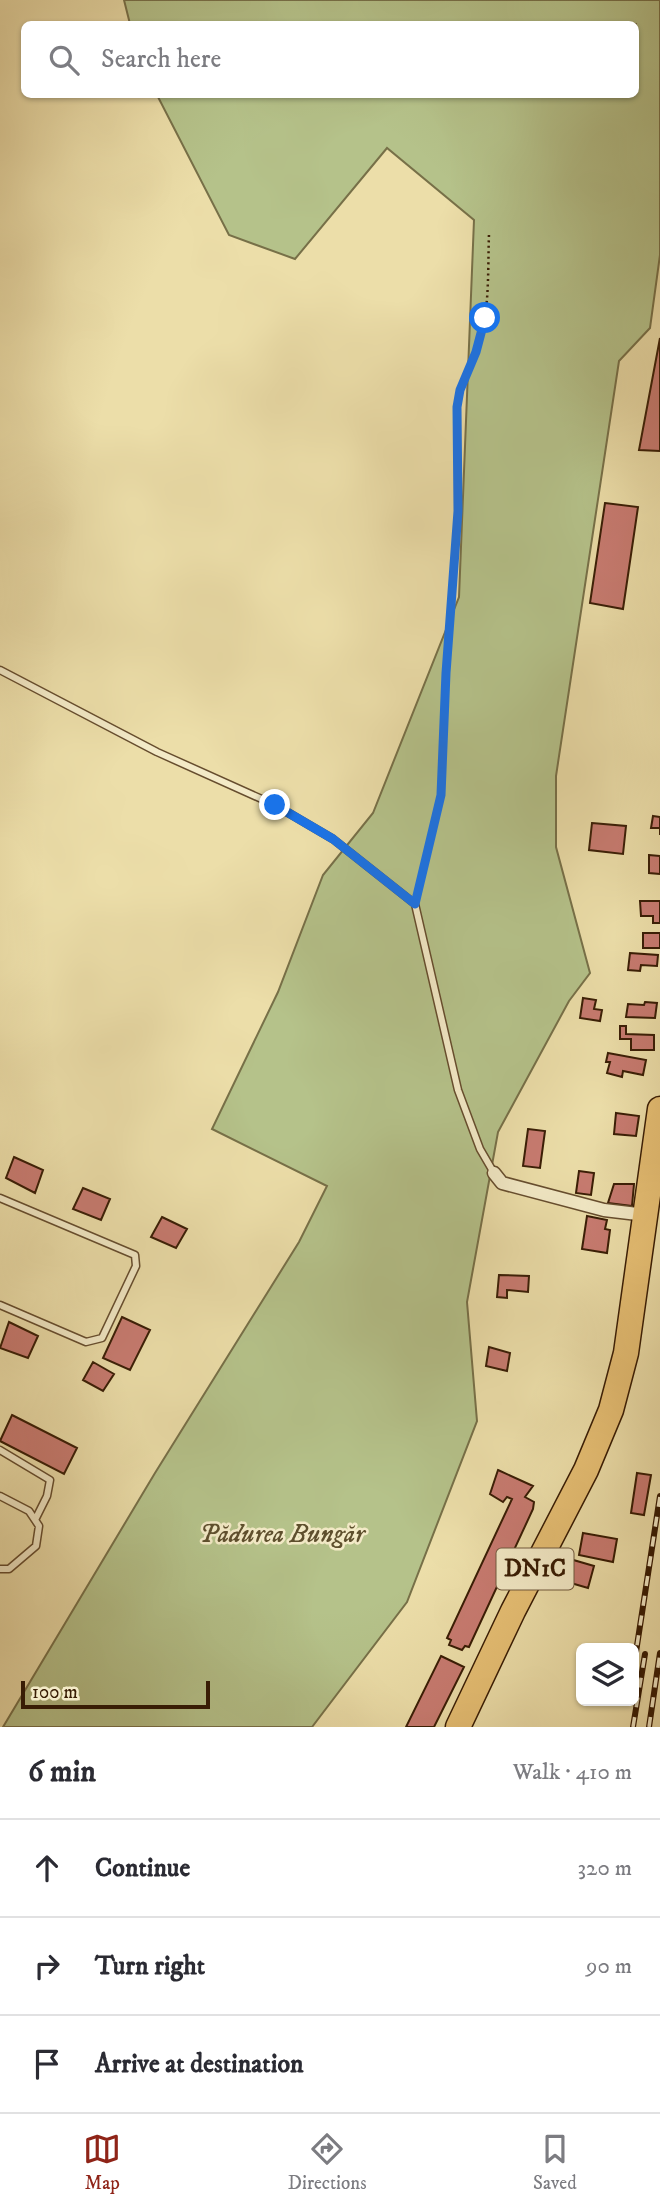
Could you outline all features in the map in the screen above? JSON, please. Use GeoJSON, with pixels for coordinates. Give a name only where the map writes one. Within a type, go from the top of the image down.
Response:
{"type":"FeatureCollection","features":[{"type":"Feature","properties":{"kind":"highway","name":"DN1C"},"geometry":{"type":"LineString","coordinates":[[458,1727],[513,1611],[586,1470],[611,1410],[626,1353],[660,1109]]}},
{"type":"Feature","properties":{"kind":"street"},"geometry":{"type":"LineString","coordinates":[[494,1173],[502,1183],[604,1210],[646,1215]]}},
{"type":"Feature","properties":{"kind":"lane"},"geometry":{"type":"LineString","coordinates":[[0,670],[157,752],[275,805],[333,839],[415,904],[458,1090],[480,1149],[494,1173]]}},
{"type":"Feature","properties":{"kind":"lane"},"geometry":{"type":"LineString","coordinates":[[0,1198],[135,1255],[136,1266],[102,1338],[86,1342],[0,1305]]}},
{"type":"Feature","properties":{"kind":"lane"},"geometry":{"type":"LineString","coordinates":[[0,1450],[50,1480],[47,1496],[35,1520]]}},
{"type":"Feature","properties":{"kind":"lane"},"geometry":{"type":"LineString","coordinates":[[0,1496],[29,1511],[39,1526],[36,1546],[9,1569],[0,1569]]}},
{"type":"Feature","properties":{"kind":"path"},"geometry":{"type":"LineString","coordinates":[[415,904],[441,795],[446,673],[458,511],[457,407],[460,390],[476,352],[485,318],[489,234]]}},
{"type":"Feature","properties":{"kind":"green space","name":"Pădurea Bungăr"},"geometry":{"type":"Polygon","coordinates":[[[124,0],[660,0],[660,255],[650,328],[619,361],[556,776],[556,847],[590,973],[569,1001],[498,1132],[467,1302],[477,1421],[407,1602],[312,1727],[3,1727],[155,1473],[299,1242],[327,1186],[212,1129],[278,992],[323,875],[373,813],[459,597],[474,220],[387,148],[295,259],[229,235],[159,98],[639,98],[639,21],[129,21],[124,0]]]}},
{"type":"Feature","properties":{"kind":"building"},"geometry":{"type":"Polygon","coordinates":[[[660,338],[660,451],[639,450],[660,338]]]}},
{"type":"Feature","properties":{"kind":"building"},"geometry":{"type":"Polygon","coordinates":[[[605,503],[638,507],[623,609],[590,603],[605,503]]]}},
{"type":"Feature","properties":{"kind":"building"},"geometry":{"type":"Polygon","coordinates":[[[653,816],[660,817],[660,828],[651,828],[653,816]]]}},
{"type":"Feature","properties":{"kind":"building"},"geometry":{"type":"Polygon","coordinates":[[[592,823],[626,826],[623,854],[589,850],[592,823]]]}},
{"type":"Feature","properties":{"kind":"building"},"geometry":{"type":"Polygon","coordinates":[[[649,855],[660,856],[660,874],[649,873],[649,855]]]}},
{"type":"Feature","properties":{"kind":"building"},"geometry":{"type":"Polygon","coordinates":[[[640,901],[660,901],[660,923],[653,923],[653,916],[641,916],[640,901]]]}},
{"type":"Feature","properties":{"kind":"building"},"geometry":{"type":"Polygon","coordinates":[[[643,933],[660,933],[660,948],[643,948],[643,933]]]}},
{"type":"Feature","properties":{"kind":"building"},"geometry":{"type":"Polygon","coordinates":[[[630,953],[658,955],[657,966],[641,965],[640,971],[628,970],[630,953]]]}},
{"type":"Feature","properties":{"kind":"building"},"geometry":{"type":"Polygon","coordinates":[[[583,998],[596,1000],[594,1009],[602,1010],[600,1021],[580,1018],[583,998]]]}},
{"type":"Feature","properties":{"kind":"building"},"geometry":{"type":"Polygon","coordinates":[[[645,1002],[657,1003],[655,1018],[626,1017],[628,1004],[644,1005],[645,1002]]]}},
{"type":"Feature","properties":{"kind":"building"},"geometry":{"type":"Polygon","coordinates":[[[620,1026],[626,1026],[626,1034],[654,1035],[654,1050],[631,1050],[631,1039],[620,1039],[620,1026]]]}},
{"type":"Feature","properties":{"kind":"building"},"geometry":{"type":"Polygon","coordinates":[[[608,1053],[646,1060],[643,1075],[623,1071],[622,1077],[607,1073],[610,1062],[606,1062],[608,1053]]]}},
{"type":"Feature","properties":{"kind":"building"},"geometry":{"type":"Polygon","coordinates":[[[616,1113],[639,1116],[636,1136],[614,1134],[616,1113]]]}},
{"type":"Feature","properties":{"kind":"building"},"geometry":{"type":"Polygon","coordinates":[[[528,1129],[545,1131],[540,1168],[523,1166],[528,1129]]]}},
{"type":"Feature","properties":{"kind":"building"},"geometry":{"type":"Polygon","coordinates":[[[14,1157],[43,1170],[35,1193],[6,1178],[14,1157]]]}},
{"type":"Feature","properties":{"kind":"building"},"geometry":{"type":"Polygon","coordinates":[[[579,1171],[594,1173],[591,1195],[576,1193],[579,1171]]]}},
{"type":"Feature","properties":{"kind":"building"},"geometry":{"type":"Polygon","coordinates":[[[614,1184],[634,1184],[632,1206],[608,1203],[614,1184]]]}},
{"type":"Feature","properties":{"kind":"building"},"geometry":{"type":"Polygon","coordinates":[[[83,1188],[110,1199],[101,1220],[73,1209],[83,1188]]]}},
{"type":"Feature","properties":{"kind":"building"},"geometry":{"type":"Polygon","coordinates":[[[587,1216],[607,1220],[605,1229],[610,1230],[607,1253],[582,1249],[587,1216]]]}},
{"type":"Feature","properties":{"kind":"building"},"geometry":{"type":"Polygon","coordinates":[[[162,1217],[187,1229],[176,1248],[151,1237],[162,1217]]]}},
{"type":"Feature","properties":{"kind":"building"},"geometry":{"type":"Polygon","coordinates":[[[499,1275],[529,1276],[528,1292],[507,1290],[507,1298],[497,1297],[499,1275]]]}},
{"type":"Feature","properties":{"kind":"building"},"geometry":{"type":"Polygon","coordinates":[[[122,1317],[150,1330],[130,1370],[103,1358],[122,1317]]]}},
{"type":"Feature","properties":{"kind":"building"},"geometry":{"type":"Polygon","coordinates":[[[9,1322],[38,1336],[28,1358],[0,1348],[9,1322]]]}},
{"type":"Feature","properties":{"kind":"building"},"geometry":{"type":"Polygon","coordinates":[[[489,1347],[510,1353],[507,1371],[486,1366],[489,1347]]]}},
{"type":"Feature","properties":{"kind":"building"},"geometry":{"type":"Polygon","coordinates":[[[93,1362],[114,1374],[103,1391],[83,1380],[93,1362]]]}},
{"type":"Feature","properties":{"kind":"building"},"geometry":{"type":"Polygon","coordinates":[[[12,1415],[77,1448],[64,1474],[0,1441],[12,1415]]]}},
{"type":"Feature","properties":{"kind":"building"},"geometry":{"type":"Polygon","coordinates":[[[498,1470],[533,1486],[525,1497],[534,1502],[533,1509],[469,1647],[465,1646],[462,1650],[449,1645],[451,1640],[447,1638],[512,1499],[507,1497],[503,1502],[490,1494],[498,1470]]]}},
{"type":"Feature","properties":{"kind":"building"},"geometry":{"type":"Polygon","coordinates":[[[637,1473],[651,1475],[644,1515],[631,1513],[637,1473]]]}},
{"type":"Feature","properties":{"kind":"building"},"geometry":{"type":"Polygon","coordinates":[[[583,1533],[617,1539],[613,1562],[579,1555],[583,1533]]]}},
{"type":"Feature","properties":{"kind":"building"},"geometry":{"type":"Polygon","coordinates":[[[570,1559],[594,1566],[588,1588],[564,1581],[570,1559]]]}},
{"type":"Feature","properties":{"kind":"building"},"geometry":{"type":"Polygon","coordinates":[[[441,1656],[464,1667],[434,1727],[406,1727],[441,1656]]]}},
{"type":"Feature","properties":{"kind":"railway"},"geometry":{"type":"LineString","coordinates":[[637,1643],[660,1496]]}},
{"type":"Feature","properties":{"kind":"railway"},"geometry":{"type":"LineString","coordinates":[[649,1727],[660,1653]]}},
{"type":"Feature","properties":{"kind":"railway"},"geometry":{"type":"LineString","coordinates":[[633,1727],[645,1654]]}},
{"type":"Feature","properties":{"kind":"route"},"geometry":{"type":"LineString","coordinates":[[275,805],[333,839],[415,904],[441,795],[446,673],[458,511],[457,407],[460,390],[476,352],[485,318]]}}]}
